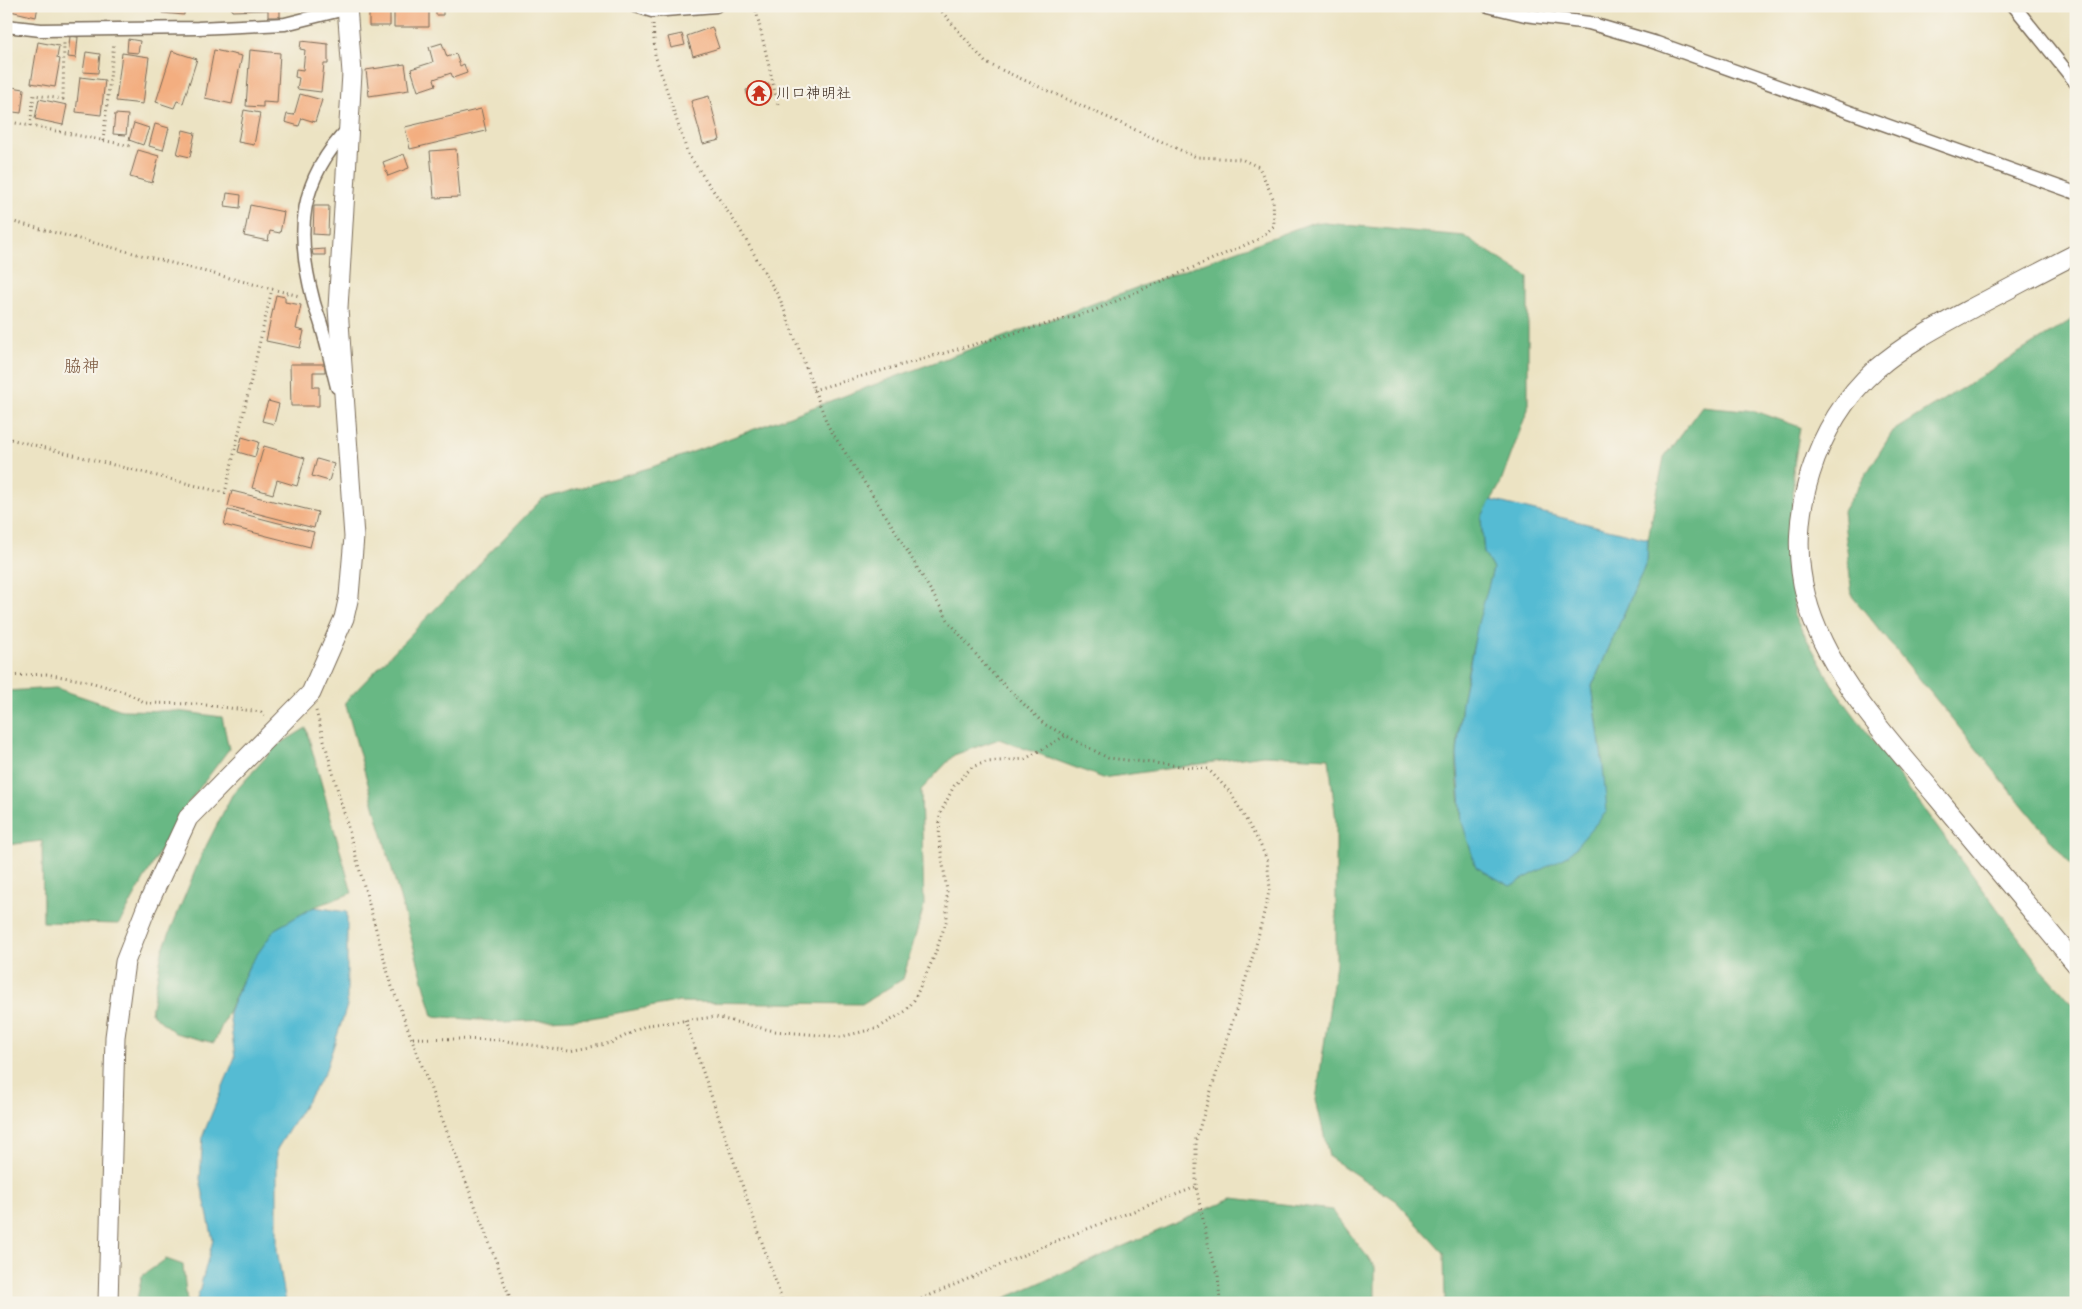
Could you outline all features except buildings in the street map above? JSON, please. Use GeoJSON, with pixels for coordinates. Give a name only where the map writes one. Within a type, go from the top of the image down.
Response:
{"type":"FeatureCollection","features":[{"type":"Feature","properties":{"kind":"street"},"geometry":{"type":"LineString","coordinates":[[636,6],[652,11],[716,6]]}},
{"type":"Feature","properties":{"kind":"street"},"geometry":{"type":"LineString","coordinates":[[1488,6],[1525,15],[1589,23],[1657,43],[2076,193]]}},
{"type":"Feature","properties":{"kind":"street"},"geometry":{"type":"LineString","coordinates":[[2014,6],[2076,83]]}},
{"type":"Feature","properties":{"kind":"street"},"geometry":{"type":"LineString","coordinates":[[6,26],[41,30],[198,28],[285,24],[350,8],[352,73],[350,127],[338,308],[344,419],[354,536],[349,596],[344,618],[311,693],[278,729],[188,818],[147,906],[125,962],[115,1037],[108,1303]]}},
{"type":"Feature","properties":{"kind":"street"},"geometry":{"type":"LineString","coordinates":[[344,419],[322,327],[313,300],[303,250],[304,213],[310,185],[331,147],[350,127]]}},
{"type":"Feature","properties":{"kind":"street"},"geometry":{"type":"LineString","coordinates":[[2076,254],[1931,330],[1874,370],[1831,423],[1818,451],[1802,508],[1800,541],[1801,570],[1806,598],[1818,630],[1858,699],[2076,964]]}},
{"type":"Feature","properties":{"kind":"path"},"geometry":{"type":"LineString","coordinates":[[755,6],[778,105]]}},
{"type":"Feature","properties":{"kind":"path"},"geometry":{"type":"LineString","coordinates":[[813,390],[1093,311],[1259,240],[1274,226],[1273,198],[1259,167],[1241,159],[1196,157],[986,62],[937,6]]}},
{"type":"Feature","properties":{"kind":"path"},"geometry":{"type":"LineString","coordinates":[[652,11],[655,55],[688,154],[739,228],[780,299],[828,426],[895,530],[948,620],[987,668],[1044,724],[1108,758],[1208,769],[1230,792],[1260,844],[1267,860],[1270,888],[1256,949],[1196,1139],[1196,1188],[1210,1252],[1218,1274],[1220,1303]]}},
{"type":"Feature","properties":{"kind":"path"},"geometry":{"type":"LineString","coordinates":[[104,141],[115,28]]}},
{"type":"Feature","properties":{"kind":"path"},"geometry":{"type":"LineString","coordinates":[[30,126],[34,95],[63,99],[65,29]]}},
{"type":"Feature","properties":{"kind":"path"},"geometry":{"type":"LineString","coordinates":[[6,121],[131,146]]}},
{"type":"Feature","properties":{"kind":"path"},"geometry":{"type":"LineString","coordinates":[[6,220],[313,300]]}},
{"type":"Feature","properties":{"kind":"path"},"geometry":{"type":"LineString","coordinates":[[6,438],[225,492],[272,289]]}},
{"type":"Feature","properties":{"kind":"path"},"geometry":{"type":"LineString","coordinates":[[6,676],[46,674],[94,683],[125,692],[146,703],[198,704],[261,712],[278,729]]}},
{"type":"Feature","properties":{"kind":"path"},"geometry":{"type":"LineString","coordinates":[[311,693],[391,984],[512,1303]]}},
{"type":"Feature","properties":{"kind":"path"},"geometry":{"type":"LineString","coordinates":[[413,1038],[500,1040],[569,1051],[611,1043],[647,1025],[714,1017],[774,1031],[840,1037],[878,1028],[906,1010],[914,1000],[934,957],[947,919],[947,891],[939,838],[940,814],[954,786],[972,767],[986,762],[1025,760],[1066,736]]}},
{"type":"Feature","properties":{"kind":"path"},"geometry":{"type":"LineString","coordinates":[[685,1020],[783,1303]]}},
{"type":"Feature","properties":{"kind":"path"},"geometry":{"type":"LineString","coordinates":[[912,1303],[1061,1239],[1196,1188]]}},
{"type":"Feature","properties":{"kind":"green space"},"geometry":{"type":"Polygon","coordinates":[[[1314,222],[1464,236],[1528,277],[1528,409],[1500,485],[1481,518],[1484,553],[1493,569],[1465,683],[1459,730],[1457,770],[1462,822],[1603,766],[1592,686],[1647,561],[1648,539],[1664,457],[1702,406],[1755,411],[1800,427],[1793,472],[1794,616],[1834,688],[2045,973],[2076,1007],[2076,1303],[1445,1303],[1444,1253],[1396,1201],[1329,1157],[1316,1100],[1336,963],[1336,822],[1329,758],[1263,755],[1103,778],[999,739],[954,755],[921,790],[924,906],[903,979],[862,1004],[676,1002],[591,1018],[502,1022],[433,1016],[345,702],[542,499],[652,467],[1314,222]]]}},
{"type":"Feature","properties":{"kind":"green space"},"geometry":{"type":"Polygon","coordinates":[[[2076,317],[2076,871],[1852,596],[1843,511],[1893,431],[2076,317]]]}},
{"type":"Feature","properties":{"kind":"green space"},"geometry":{"type":"Polygon","coordinates":[[[56,688],[122,710],[177,711],[222,717],[229,749],[183,810],[119,924],[43,922],[42,841],[6,845],[6,691],[56,688]]]}},
{"type":"Feature","properties":{"kind":"green space"},"geometry":{"type":"Polygon","coordinates":[[[306,728],[352,893],[314,907],[249,966],[214,1043],[175,1033],[151,1013],[162,951],[202,854],[232,795],[275,747],[306,728]]]}},
{"type":"Feature","properties":{"kind":"green space"},"geometry":{"type":"Polygon","coordinates":[[[1233,1198],[1332,1210],[1375,1267],[1375,1303],[994,1303],[1233,1198]]]}},
{"type":"Feature","properties":{"kind":"green space"},"geometry":{"type":"Polygon","coordinates":[[[166,1259],[183,1265],[187,1303],[136,1303],[142,1276],[166,1259]]]}},
{"type":"Feature","properties":{"kind":"water"},"geometry":{"type":"Polygon","coordinates":[[[1491,500],[1648,539],[1647,561],[1592,686],[1607,811],[1569,855],[1510,886],[1476,867],[1462,822],[1457,755],[1462,702],[1478,623],[1493,569],[1484,553],[1481,518],[1491,500]]]}},
{"type":"Feature","properties":{"kind":"water"},"geometry":{"type":"Polygon","coordinates":[[[314,907],[347,912],[347,1006],[325,1072],[277,1149],[277,1250],[286,1303],[196,1303],[213,1240],[200,1179],[203,1135],[235,1057],[229,1012],[249,966],[275,929],[314,907]]]}},
{"type":"Feature","properties":{"kind":"place","name":"川口神明社"},"geometry":{"type":"Point","coordinates":[759,93]}},
{"type":"Feature","properties":{"kind":"district","name":"脇神"},"geometry":{"type":"Point","coordinates":[82,366]}}]}
